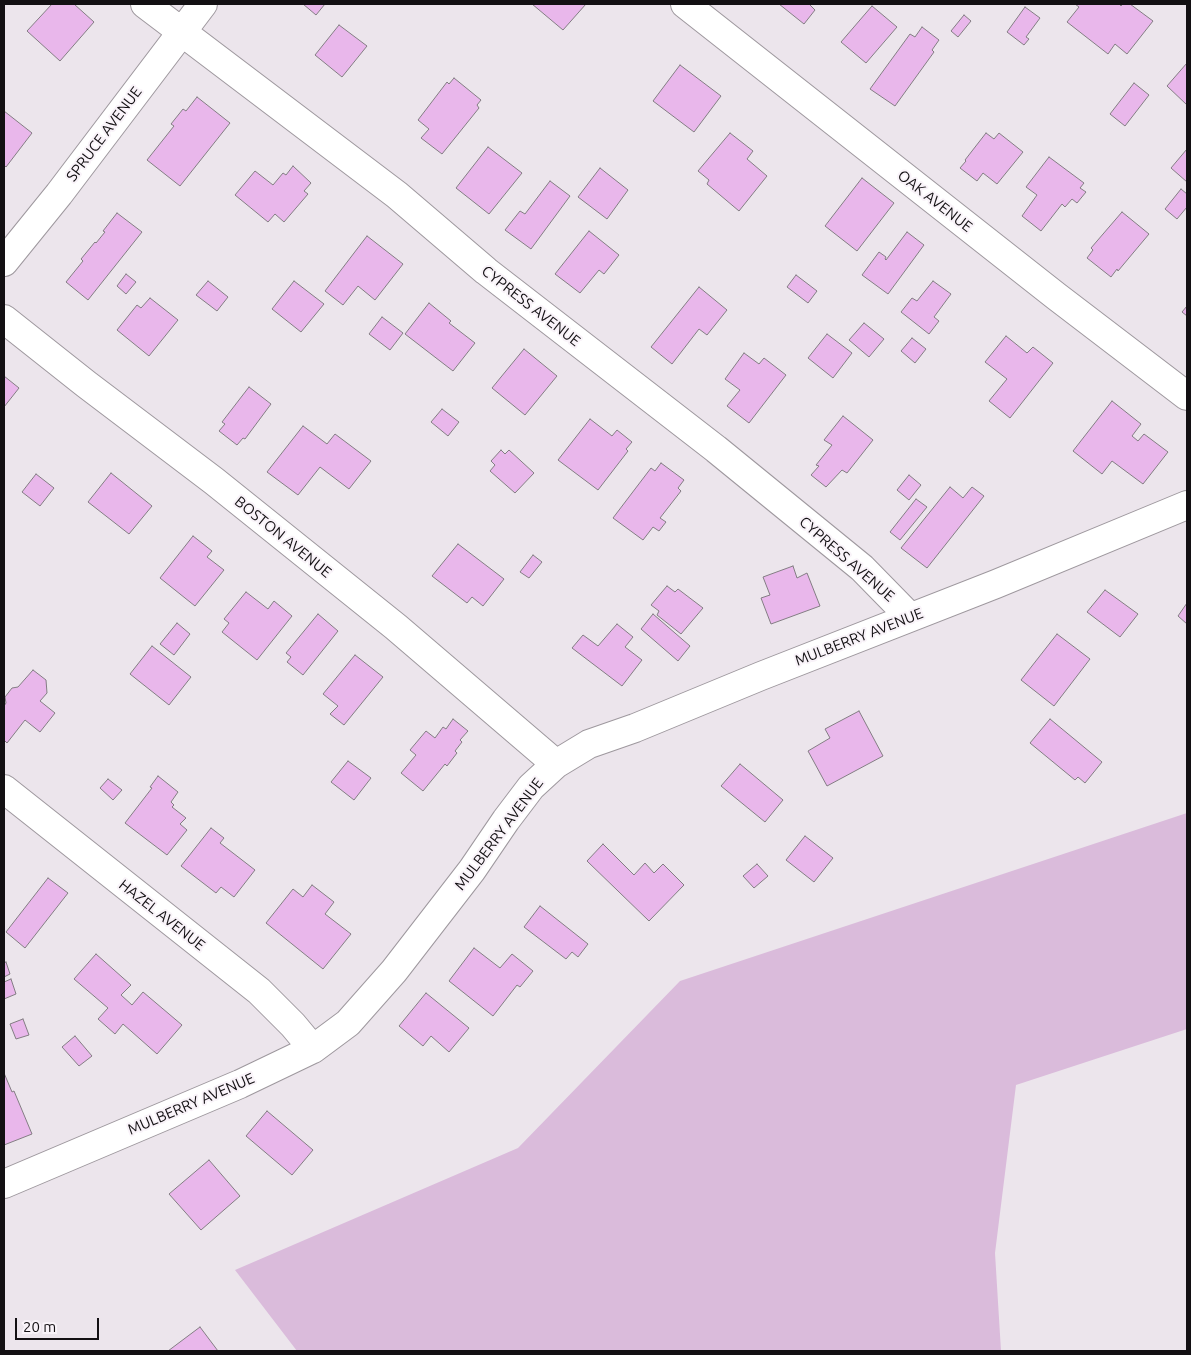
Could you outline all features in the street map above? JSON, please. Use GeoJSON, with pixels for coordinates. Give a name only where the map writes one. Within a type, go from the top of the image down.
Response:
{"type":"FeatureCollection","features":[{"type":"Feature","properties":{"kind":"street","name":"CYPRESS AVENUE"},"geometry":{"type":"LineString","coordinates":[[145,4],[397,195],[486,271],[716,449],[862,568],[910,617]]}},
{"type":"Feature","properties":{"kind":"street","name":"SPRUCE AVENUE"},"geometry":{"type":"LineString","coordinates":[[4,262],[59,194],[203,4]]}},
{"type":"Feature","properties":{"kind":"street","name":"OAK AVENUE"},"geometry":{"type":"LineString","coordinates":[[685,4],[1048,290],[1187,396]]}},
{"type":"Feature","properties":{"kind":"street","name":"BOSTON AVENUE"},"geometry":{"type":"LineString","coordinates":[[4,318],[86,384],[214,481],[396,627],[556,764]]}},
{"type":"Feature","properties":{"kind":"street","name":"MULBERRY AVENUE"},"geometry":{"type":"LineString","coordinates":[[4,1184],[240,1084],[313,1049],[348,1023],[394,971],[472,870],[531,787],[556,764],[589,744],[635,728],[1187,505]]}},
{"type":"Feature","properties":{"kind":"street","name":"HAZEL AVENUE"},"geometry":{"type":"LineString","coordinates":[[4,789],[259,991],[293,1025],[313,1049]]}},
{"type":"Feature","properties":{"kind":"shaded area"},"geometry":{"type":"Polygon","coordinates":[[[1187,813],[1187,1029],[1016,1085],[995,1253],[1001,1351],[297,1351],[235,1270],[518,1148],[680,981],[1187,813]]]}},
{"type":"Feature","properties":{"kind":"building"},"geometry":{"type":"Polygon","coordinates":[[[52,4],[74,4],[94,22],[60,61],[27,31],[52,4]]]}},
{"type":"Feature","properties":{"kind":"building"},"geometry":{"type":"Polygon","coordinates":[[[303,4],[325,4],[316,15],[303,4]]]}},
{"type":"Feature","properties":{"kind":"building"},"geometry":{"type":"Polygon","coordinates":[[[532,4],[586,4],[563,30],[532,4]]]}},
{"type":"Feature","properties":{"kind":"building"},"geometry":{"type":"Polygon","coordinates":[[[779,4],[811,4],[815,10],[804,24],[779,4]]]}},
{"type":"Feature","properties":{"kind":"building"},"geometry":{"type":"Polygon","coordinates":[[[1075,4],[1119,4],[1121,6],[1123,4],[1130,4],[1153,21],[1127,54],[1115,44],[1108,54],[1067,22],[1079,7],[1075,4]]]}},
{"type":"Feature","properties":{"kind":"building"},"geometry":{"type":"Polygon","coordinates":[[[872,6],[897,27],[866,63],[841,42],[872,6]]]}},
{"type":"Feature","properties":{"kind":"building"},"geometry":{"type":"Polygon","coordinates":[[[1025,7],[1040,18],[1026,37],[1029,39],[1024,45],[1007,32],[1025,7]]]}},
{"type":"Feature","properties":{"kind":"building"},"geometry":{"type":"Polygon","coordinates":[[[964,15],[971,21],[958,37],[951,31],[964,15]]]}},
{"type":"Feature","properties":{"kind":"building"},"geometry":{"type":"Polygon","coordinates":[[[339,25],[367,46],[342,77],[315,55],[339,25]]]}},
{"type":"Feature","properties":{"kind":"building"},"geometry":{"type":"Polygon","coordinates":[[[922,27],[939,40],[932,50],[934,52],[895,106],[870,89],[910,34],[915,37],[922,27]]]}},
{"type":"Feature","properties":{"kind":"building"},"geometry":{"type":"Polygon","coordinates":[[[1187,63],[1187,105],[1167,86],[1187,63]]]}},
{"type":"Feature","properties":{"kind":"building"},"geometry":{"type":"Polygon","coordinates":[[[680,65],[721,96],[694,132],[653,101],[680,65]]]}},
{"type":"Feature","properties":{"kind":"building"},"geometry":{"type":"Polygon","coordinates":[[[454,78],[481,100],[477,105],[479,108],[442,154],[421,138],[429,129],[418,120],[447,82],[449,84],[454,78]]]}},
{"type":"Feature","properties":{"kind":"building"},"geometry":{"type":"Polygon","coordinates":[[[1134,83],[1149,95],[1125,126],[1110,114],[1134,83]]]}},
{"type":"Feature","properties":{"kind":"building"},"geometry":{"type":"Polygon","coordinates":[[[197,97],[230,123],[180,186],[147,160],[174,126],[171,124],[183,109],[186,111],[197,97]]]}},
{"type":"Feature","properties":{"kind":"building"},"geometry":{"type":"Polygon","coordinates":[[[4,111],[32,133],[6,167],[4,165],[4,111]]]}},
{"type":"Feature","properties":{"kind":"building"},"geometry":{"type":"Polygon","coordinates":[[[730,133],[753,151],[747,159],[767,176],[739,211],[707,184],[709,180],[698,171],[730,133]]]}},
{"type":"Feature","properties":{"kind":"building"},"geometry":{"type":"Polygon","coordinates":[[[986,133],[994,139],[999,133],[1023,152],[997,184],[983,173],[977,181],[960,168],[986,133]]]}},
{"type":"Feature","properties":{"kind":"building"},"geometry":{"type":"Polygon","coordinates":[[[488,147],[522,173],[489,214],[456,188],[488,147]]]}},
{"type":"Feature","properties":{"kind":"building"},"geometry":{"type":"Polygon","coordinates":[[[1187,149],[1187,182],[1171,168],[1187,149]]]}},
{"type":"Feature","properties":{"kind":"building"},"geometry":{"type":"Polygon","coordinates":[[[1049,157],[1084,183],[1080,188],[1086,192],[1077,203],[1072,199],[1065,207],[1062,204],[1041,231],[1022,216],[1037,195],[1026,187],[1049,157]]]}},
{"type":"Feature","properties":{"kind":"building"},"geometry":{"type":"Polygon","coordinates":[[[293,166],[311,183],[304,191],[308,194],[284,222],[275,214],[268,222],[235,195],[255,171],[273,185],[283,173],[286,175],[293,166]]]}},
{"type":"Feature","properties":{"kind":"building"},"geometry":{"type":"Polygon","coordinates":[[[600,168],[628,190],[607,219],[578,197],[600,168]]]}},
{"type":"Feature","properties":{"kind":"building"},"geometry":{"type":"Polygon","coordinates":[[[862,178],[894,203],[857,251],[825,226],[862,178]]]}},
{"type":"Feature","properties":{"kind":"building"},"geometry":{"type":"Polygon","coordinates":[[[550,181],[570,196],[531,249],[505,230],[520,211],[525,214],[550,181]]]}},
{"type":"Feature","properties":{"kind":"building"},"geometry":{"type":"Polygon","coordinates":[[[1181,189],[1187,194],[1187,207],[1177,219],[1165,209],[1181,189]]]}},
{"type":"Feature","properties":{"kind":"building"},"geometry":{"type":"Polygon","coordinates":[[[1122,212],[1149,234],[1111,277],[1087,258],[1093,250],[1091,248],[1122,212]]]}},
{"type":"Feature","properties":{"kind":"building"},"geometry":{"type":"Polygon","coordinates":[[[117,213],[142,232],[88,300],[66,282],[83,261],[81,259],[105,232],[103,231],[117,213]]]}},
{"type":"Feature","properties":{"kind":"building"},"geometry":{"type":"Polygon","coordinates":[[[589,231],[619,255],[604,274],[599,270],[580,293],[555,274],[589,231]]]}},
{"type":"Feature","properties":{"kind":"building"},"geometry":{"type":"Polygon","coordinates":[[[907,232],[924,245],[888,294],[862,275],[879,252],[886,257],[886,260],[907,232]]]}},
{"type":"Feature","properties":{"kind":"building"},"geometry":{"type":"Polygon","coordinates":[[[367,236],[403,264],[375,300],[358,286],[343,305],[325,291],[367,236]]]}},
{"type":"Feature","properties":{"kind":"building"},"geometry":{"type":"Polygon","coordinates":[[[126,274],[136,282],[126,294],[117,286],[126,274]]]}},
{"type":"Feature","properties":{"kind":"building"},"geometry":{"type":"Polygon","coordinates":[[[796,275],[817,291],[808,303],[787,287],[796,275]]]}},
{"type":"Feature","properties":{"kind":"building"},"geometry":{"type":"Polygon","coordinates":[[[208,281],[228,297],[217,311],[196,295],[208,281]]]}},
{"type":"Feature","properties":{"kind":"building"},"geometry":{"type":"Polygon","coordinates":[[[294,281],[324,304],[301,332],[272,309],[294,281]]]}},
{"type":"Feature","properties":{"kind":"building"},"geometry":{"type":"Polygon","coordinates":[[[933,281],[951,294],[934,317],[939,321],[929,334],[901,312],[912,298],[917,301],[933,281]]]}},
{"type":"Feature","properties":{"kind":"building"},"geometry":{"type":"Polygon","coordinates":[[[699,287],[727,310],[707,335],[699,329],[672,364],[651,347],[699,287]]]}},
{"type":"Feature","properties":{"kind":"building"},"geometry":{"type":"Polygon","coordinates":[[[150,298],[178,320],[149,356],[117,330],[137,305],[141,308],[150,298]]]}},
{"type":"Feature","properties":{"kind":"building"},"geometry":{"type":"Polygon","coordinates":[[[429,303],[451,321],[449,323],[475,343],[453,371],[405,334],[429,303]]]}},
{"type":"Feature","properties":{"kind":"building"},"geometry":{"type":"Polygon","coordinates":[[[1187,306],[1187,316],[1182,312],[1187,306]]]}},
{"type":"Feature","properties":{"kind":"building"},"geometry":{"type":"Polygon","coordinates":[[[382,317],[403,333],[390,350],[369,334],[382,317]]]}},
{"type":"Feature","properties":{"kind":"building"},"geometry":{"type":"Polygon","coordinates":[[[864,323],[884,339],[869,357],[849,340],[864,323]]]}},
{"type":"Feature","properties":{"kind":"building"},"geometry":{"type":"Polygon","coordinates":[[[827,334],[852,353],[833,378],[808,358],[827,334]]]}},
{"type":"Feature","properties":{"kind":"building"},"geometry":{"type":"Polygon","coordinates":[[[1006,336],[1027,353],[1033,347],[1053,363],[1010,418],[989,401],[1007,379],[985,362],[1006,336]]]}},
{"type":"Feature","properties":{"kind":"building"},"geometry":{"type":"Polygon","coordinates":[[[912,338],[926,349],[915,363],[901,351],[912,338]]]}},
{"type":"Feature","properties":{"kind":"building"},"geometry":{"type":"Polygon","coordinates":[[[524,349],[557,376],[525,415],[492,388],[524,349]]]}},
{"type":"Feature","properties":{"kind":"building"},"geometry":{"type":"Polygon","coordinates":[[[744,353],[759,364],[764,358],[786,375],[749,423],[727,406],[740,390],[725,379],[744,353]]]}},
{"type":"Feature","properties":{"kind":"building"},"geometry":{"type":"Polygon","coordinates":[[[4,376],[19,388],[4,407],[4,376]]]}},
{"type":"Feature","properties":{"kind":"building"},"geometry":{"type":"Polygon","coordinates":[[[249,387],[271,404],[245,439],[243,438],[237,445],[219,431],[225,424],[222,422],[249,387]]]}},
{"type":"Feature","properties":{"kind":"building"},"geometry":{"type":"Polygon","coordinates":[[[1112,401],[1141,424],[1132,436],[1138,441],[1144,434],[1168,452],[1143,484],[1112,461],[1102,474],[1073,451],[1112,401]]]}},
{"type":"Feature","properties":{"kind":"building"},"geometry":{"type":"Polygon","coordinates":[[[442,409],[459,422],[448,436],[431,422],[442,409]]]}},
{"type":"Feature","properties":{"kind":"building"},"geometry":{"type":"Polygon","coordinates":[[[843,416],[873,440],[847,473],[842,470],[826,487],[811,475],[819,466],[816,465],[832,445],[824,440],[843,416]]]}},
{"type":"Feature","properties":{"kind":"building"},"geometry":{"type":"Polygon","coordinates":[[[590,419],[612,436],[617,430],[632,442],[626,449],[628,451],[598,490],[558,460],[590,419]]]}},
{"type":"Feature","properties":{"kind":"building"},"geometry":{"type":"Polygon","coordinates":[[[303,426],[327,444],[335,434],[371,461],[349,489],[320,467],[298,495],[267,472],[303,426]]]}},
{"type":"Feature","properties":{"kind":"building"},"geometry":{"type":"Polygon","coordinates":[[[501,450],[505,454],[509,450],[534,473],[515,493],[490,471],[495,465],[491,461],[501,450]]]}},
{"type":"Feature","properties":{"kind":"building"},"geometry":{"type":"Polygon","coordinates":[[[661,463],[684,480],[678,488],[681,491],[660,518],[666,522],[659,531],[653,527],[643,540],[613,518],[651,468],[655,471],[661,463]]]}},
{"type":"Feature","properties":{"kind":"building"},"geometry":{"type":"Polygon","coordinates":[[[111,473],[152,506],[129,534],[88,502],[111,473]]]}},
{"type":"Feature","properties":{"kind":"building"},"geometry":{"type":"Polygon","coordinates":[[[36,474],[54,488],[40,506],[22,492],[36,474]]]}},
{"type":"Feature","properties":{"kind":"building"},"geometry":{"type":"Polygon","coordinates":[[[909,475],[921,485],[909,500],[897,490],[909,475]]]}},
{"type":"Feature","properties":{"kind":"building"},"geometry":{"type":"Polygon","coordinates":[[[950,487],[963,498],[972,487],[984,496],[927,568],[901,548],[950,487]]]}},
{"type":"Feature","properties":{"kind":"building"},"geometry":{"type":"Polygon","coordinates":[[[916,499],[927,507],[900,540],[890,532],[916,499]]]}},
{"type":"Feature","properties":{"kind":"building"},"geometry":{"type":"Polygon","coordinates":[[[193,536],[212,551],[207,557],[224,570],[195,606],[160,578],[193,536]]]}},
{"type":"Feature","properties":{"kind":"building"},"geometry":{"type":"Polygon","coordinates":[[[458,544],[504,579],[483,606],[472,597],[467,603],[432,576],[458,544]]]}},
{"type":"Feature","properties":{"kind":"building"},"geometry":{"type":"Polygon","coordinates":[[[533,555],[542,562],[529,578],[520,572],[533,555]]]}},
{"type":"Feature","properties":{"kind":"building"},"geometry":{"type":"Polygon","coordinates":[[[793,566],[797,578],[807,573],[820,606],[771,624],[761,598],[770,595],[763,577],[793,566]]]}},
{"type":"Feature","properties":{"kind":"building"},"geometry":{"type":"Polygon","coordinates":[[[667,586],[675,592],[678,589],[703,608],[681,634],[657,615],[659,611],[651,605],[667,586]]]}},
{"type":"Feature","properties":{"kind":"building"},"geometry":{"type":"Polygon","coordinates":[[[1105,590],[1138,614],[1120,637],[1087,612],[1105,590]]]}},
{"type":"Feature","properties":{"kind":"building"},"geometry":{"type":"Polygon","coordinates":[[[246,592],[268,609],[274,601],[292,616],[257,660],[222,632],[229,623],[224,619],[246,592]]]}},
{"type":"Feature","properties":{"kind":"building"},"geometry":{"type":"Polygon","coordinates":[[[1187,603],[1187,624],[1178,616],[1187,603]]]}},
{"type":"Feature","properties":{"kind":"building"},"geometry":{"type":"Polygon","coordinates":[[[318,614],[338,631],[303,675],[287,662],[291,657],[286,653],[318,614]]]}},
{"type":"Feature","properties":{"kind":"building"},"geometry":{"type":"Polygon","coordinates":[[[653,614],[690,646],[678,661],[641,629],[653,614]]]}},
{"type":"Feature","properties":{"kind":"building"},"geometry":{"type":"Polygon","coordinates":[[[177,623],[190,634],[174,655],[160,644],[177,623]]]}},
{"type":"Feature","properties":{"kind":"building"},"geometry":{"type":"Polygon","coordinates":[[[617,624],[633,637],[625,647],[642,660],[622,686],[572,648],[583,635],[598,646],[617,624]]]}},
{"type":"Feature","properties":{"kind":"building"},"geometry":{"type":"Polygon","coordinates":[[[1057,634],[1090,659],[1054,706],[1021,680],[1057,634]]]}},
{"type":"Feature","properties":{"kind":"building"},"geometry":{"type":"Polygon","coordinates":[[[152,646],[191,677],[169,705],[130,674],[152,646]]]}},
{"type":"Feature","properties":{"kind":"building"},"geometry":{"type":"Polygon","coordinates":[[[355,655],[383,677],[344,725],[330,714],[338,706],[323,694],[355,655]]]}},
{"type":"Feature","properties":{"kind":"building"},"geometry":{"type":"Polygon","coordinates":[[[33,670],[46,680],[47,693],[40,701],[55,713],[40,732],[25,720],[7,743],[4,740],[5,697],[12,688],[18,687],[33,670]]]}},
{"type":"Feature","properties":{"kind":"building"},"geometry":{"type":"Polygon","coordinates":[[[859,711],[883,756],[827,786],[808,751],[830,738],[825,729],[859,711]]]}},
{"type":"Feature","properties":{"kind":"building"},"geometry":{"type":"Polygon","coordinates":[[[453,719],[468,731],[460,740],[462,742],[455,751],[457,753],[447,766],[445,764],[423,791],[401,773],[416,755],[410,750],[426,731],[435,738],[443,727],[446,729],[453,719]]]}},
{"type":"Feature","properties":{"kind":"building"},"geometry":{"type":"Polygon","coordinates":[[[1050,719],[1102,762],[1085,783],[1078,777],[1075,780],[1030,743],[1050,719]]]}},
{"type":"Feature","properties":{"kind":"building"},"geometry":{"type":"Polygon","coordinates":[[[348,761],[371,778],[354,800],[331,782],[348,761]]]}},
{"type":"Feature","properties":{"kind":"building"},"geometry":{"type":"Polygon","coordinates":[[[740,764],[783,800],[765,822],[721,786],[740,764]]]}},
{"type":"Feature","properties":{"kind":"building"},"geometry":{"type":"Polygon","coordinates":[[[158,776],[178,792],[171,802],[174,805],[172,807],[186,818],[180,824],[187,830],[167,855],[125,823],[152,788],[150,787],[158,776]]]}},
{"type":"Feature","properties":{"kind":"building"},"geometry":{"type":"Polygon","coordinates":[[[108,779],[122,790],[113,800],[100,788],[108,779]]]}},
{"type":"Feature","properties":{"kind":"building"},"geometry":{"type":"Polygon","coordinates":[[[211,828],[224,838],[220,843],[255,870],[234,897],[221,887],[216,893],[181,866],[211,828]]]}},
{"type":"Feature","properties":{"kind":"building"},"geometry":{"type":"Polygon","coordinates":[[[805,836],[833,858],[814,882],[786,860],[805,836]]]}},
{"type":"Feature","properties":{"kind":"building"},"geometry":{"type":"Polygon","coordinates":[[[603,844],[634,875],[645,863],[654,873],[663,864],[684,885],[649,921],[587,861],[603,844]]]}},
{"type":"Feature","properties":{"kind":"building"},"geometry":{"type":"Polygon","coordinates":[[[757,864],[768,876],[754,888],[743,876],[757,864]]]}},
{"type":"Feature","properties":{"kind":"building"},"geometry":{"type":"Polygon","coordinates":[[[48,878],[68,893],[25,948],[6,932],[48,878]]]}},
{"type":"Feature","properties":{"kind":"building"},"geometry":{"type":"Polygon","coordinates":[[[312,885],[334,902],[325,914],[351,934],[323,969],[266,923],[293,889],[303,897],[312,885]]]}},
{"type":"Feature","properties":{"kind":"building"},"geometry":{"type":"Polygon","coordinates":[[[540,906],[588,944],[578,957],[572,952],[566,959],[524,927],[540,906]]]}},
{"type":"Feature","properties":{"kind":"building"},"geometry":{"type":"Polygon","coordinates":[[[474,948],[500,968],[512,954],[533,971],[520,987],[517,985],[493,1016],[449,981],[474,948]]]}},
{"type":"Feature","properties":{"kind":"building"},"geometry":{"type":"Polygon","coordinates":[[[96,954],[131,985],[121,995],[132,1005],[143,992],[182,1025],[157,1054],[123,1024],[115,1034],[98,1019],[108,1008],[74,979],[96,954]]]}},
{"type":"Feature","properties":{"kind":"building"},"geometry":{"type":"Polygon","coordinates":[[[6,962],[10,974],[4,977],[4,963],[6,962]]]}},
{"type":"Feature","properties":{"kind":"building"},"geometry":{"type":"Polygon","coordinates":[[[11,979],[16,994],[4,999],[4,982],[11,979]]]}},
{"type":"Feature","properties":{"kind":"building"},"geometry":{"type":"Polygon","coordinates":[[[426,993],[469,1028],[449,1052],[431,1036],[423,1046],[399,1026],[426,993]]]}},
{"type":"Feature","properties":{"kind":"building"},"geometry":{"type":"Polygon","coordinates":[[[23,1019],[29,1035],[16,1039],[10,1024],[23,1019]]]}},
{"type":"Feature","properties":{"kind":"building"},"geometry":{"type":"Polygon","coordinates":[[[75,1036],[92,1056],[79,1066],[62,1047],[75,1036]]]}},
{"type":"Feature","properties":{"kind":"building"},"geometry":{"type":"Polygon","coordinates":[[[4,1073],[12,1092],[14,1091],[32,1134],[4,1145],[4,1073]]]}},
{"type":"Feature","properties":{"kind":"building"},"geometry":{"type":"Polygon","coordinates":[[[267,1111],[313,1150],[292,1175],[246,1136],[267,1111]]]}},
{"type":"Feature","properties":{"kind":"building"},"geometry":{"type":"Polygon","coordinates":[[[209,1160],[240,1196],[201,1230],[169,1194],[209,1160]]]}},
{"type":"Feature","properties":{"kind":"building"},"geometry":{"type":"Polygon","coordinates":[[[200,1327],[218,1351],[168,1351],[200,1327]]]}}]}
